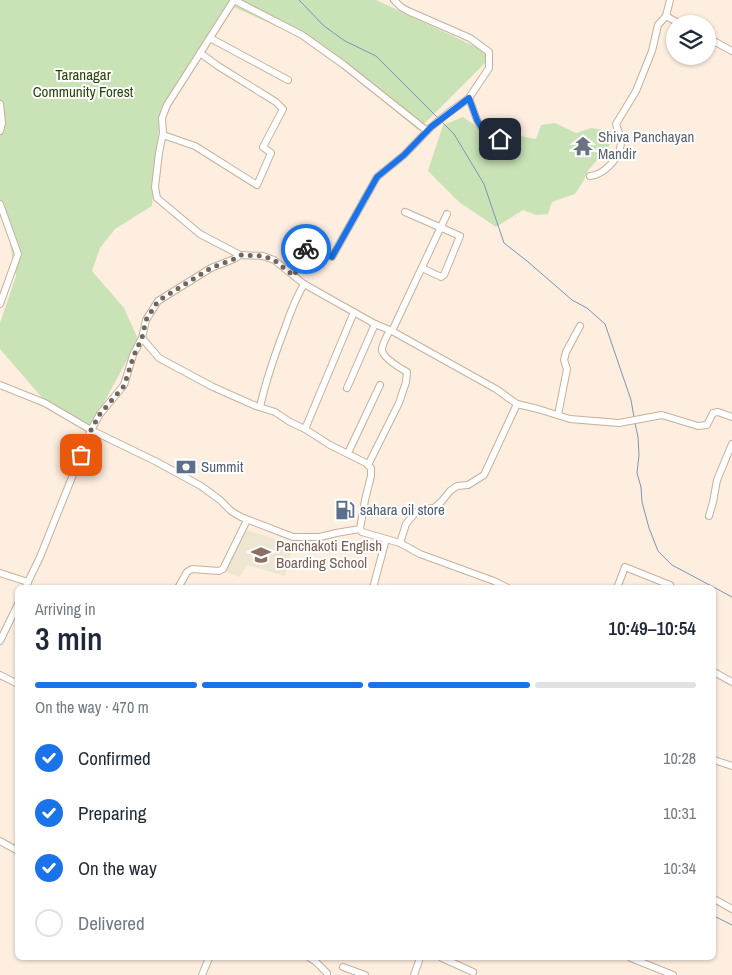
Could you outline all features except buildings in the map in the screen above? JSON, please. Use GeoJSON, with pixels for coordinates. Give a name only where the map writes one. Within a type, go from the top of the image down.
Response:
{"type":"FeatureCollection","features":[{"type":"Feature","properties":{"kind":"street"},"geometry":{"type":"LineString","coordinates":[[429,129],[302,35],[234,0],[167,105],[162,118],[163,135],[155,187],[157,198],[200,234],[240,255],[263,256],[274,260],[304,284],[496,390],[517,404],[538,408],[570,419],[619,423],[662,415],[698,426],[707,424],[713,413],[718,412],[732,417]]}},
{"type":"Feature","properties":{"kind":"street"},"geometry":{"type":"LineString","coordinates":[[294,276],[307,248],[332,257],[377,177],[404,155],[429,129],[469,98],[489,68],[489,52],[470,38],[408,12],[394,0]]}},
{"type":"Feature","properties":{"kind":"street"},"geometry":{"type":"LineString","coordinates":[[666,15],[670,0]]}},
{"type":"Feature","properties":{"kind":"street"},"geometry":{"type":"LineString","coordinates":[[590,176],[599,173],[619,154],[621,142],[616,124],[636,91],[652,51],[658,24],[666,16]]}},
{"type":"Feature","properties":{"kind":"street"},"geometry":{"type":"LineString","coordinates":[[210,38],[288,80]]}},
{"type":"Feature","properties":{"kind":"street"},"geometry":{"type":"LineString","coordinates":[[716,43],[732,52]]}},
{"type":"Feature","properties":{"kind":"street"},"geometry":{"type":"LineString","coordinates":[[163,135],[194,146],[257,185],[271,153],[263,147],[283,109],[276,102],[200,53]]}},
{"type":"Feature","properties":{"kind":"street"},"geometry":{"type":"LineString","coordinates":[[469,98],[477,120],[487,137],[512,142]]}},
{"type":"Feature","properties":{"kind":"street"},"geometry":{"type":"LineString","coordinates":[[0,104],[2,123],[0,131]]}},
{"type":"Feature","properties":{"kind":"street"},"geometry":{"type":"LineString","coordinates":[[0,204],[18,254],[0,304]]}},
{"type":"Feature","properties":{"kind":"street"},"geometry":{"type":"LineString","coordinates":[[405,212],[460,236],[444,275],[441,277],[422,268]]}},
{"type":"Feature","properties":{"kind":"street"},"geometry":{"type":"LineString","coordinates":[[368,465],[399,403],[406,382],[407,372],[385,357],[382,350],[385,340],[447,214]]}},
{"type":"Feature","properties":{"kind":"street"},"geometry":{"type":"LineString","coordinates":[[0,574],[27,584],[44,548],[91,430],[100,414],[124,386],[134,355],[142,338],[146,320],[158,301],[211,268],[240,255]]}},
{"type":"Feature","properties":{"kind":"street"},"geometry":{"type":"LineString","coordinates":[[260,407],[274,355],[296,297],[304,284]]}},
{"type":"Feature","properties":{"kind":"street"},"geometry":{"type":"LineString","coordinates":[[305,429],[354,312]]}},
{"type":"Feature","properties":{"kind":"street"},"geometry":{"type":"LineString","coordinates":[[347,388],[375,324]]}},
{"type":"Feature","properties":{"kind":"street"},"geometry":{"type":"LineString","coordinates":[[558,415],[567,369],[564,360],[566,352],[580,326]]}},
{"type":"Feature","properties":{"kind":"street"},"geometry":{"type":"LineString","coordinates":[[142,338],[159,358],[213,387],[275,412],[368,465],[371,476],[364,500],[360,530]]}},
{"type":"Feature","properties":{"kind":"street"},"geometry":{"type":"LineString","coordinates":[[0,385],[45,403],[91,430],[156,461],[201,486],[231,511],[247,520],[293,537],[320,538],[336,533],[360,530],[400,543],[420,554],[494,580],[503,585]]}},
{"type":"Feature","properties":{"kind":"street"},"geometry":{"type":"LineString","coordinates":[[348,453],[380,385]]}},
{"type":"Feature","properties":{"kind":"street"},"geometry":{"type":"LineString","coordinates":[[400,543],[406,524],[416,512],[434,508],[457,486],[468,485],[484,475],[517,404]]}},
{"type":"Feature","properties":{"kind":"street"},"geometry":{"type":"LineString","coordinates":[[709,516],[717,480],[732,444]]}},
{"type":"Feature","properties":{"kind":"street"},"geometry":{"type":"LineString","coordinates":[[180,585],[186,572],[192,569],[223,569],[247,520]]}},
{"type":"Feature","properties":{"kind":"street"},"geometry":{"type":"LineString","coordinates":[[375,585],[386,539]]}},
{"type":"Feature","properties":{"kind":"street"},"geometry":{"type":"LineString","coordinates":[[618,585],[625,566],[670,585]]}},
{"type":"Feature","properties":{"kind":"street"},"geometry":{"type":"LineString","coordinates":[[0,641],[15,610]]}},
{"type":"Feature","properties":{"kind":"street"},"geometry":{"type":"LineString","coordinates":[[716,673],[732,682]]}},
{"type":"Feature","properties":{"kind":"street"},"geometry":{"type":"LineString","coordinates":[[0,675],[15,682]]}},
{"type":"Feature","properties":{"kind":"street"},"geometry":{"type":"LineString","coordinates":[[716,761],[732,766]]}},
{"type":"Feature","properties":{"kind":"street"},"geometry":{"type":"LineString","coordinates":[[0,842],[15,850]]}},
{"type":"Feature","properties":{"kind":"street"},"geometry":{"type":"LineString","coordinates":[[716,900],[732,909]]}},
{"type":"Feature","properties":{"kind":"street"},"geometry":{"type":"LineString","coordinates":[[202,975],[208,960]]}},
{"type":"Feature","properties":{"kind":"street"},"geometry":{"type":"LineString","coordinates":[[314,960],[327,975]]}},
{"type":"Feature","properties":{"kind":"street"},"geometry":{"type":"LineString","coordinates":[[414,975],[419,960]]}},
{"type":"Feature","properties":{"kind":"street"},"geometry":{"type":"LineString","coordinates":[[446,960],[473,972]]}},
{"type":"Feature","properties":{"kind":"street"},"geometry":{"type":"LineString","coordinates":[[636,960],[673,975]]}},
{"type":"Feature","properties":{"kind":"street"},"geometry":{"type":"LineString","coordinates":[[343,967],[364,975]]}},
{"type":"Feature","properties":{"kind":"shaded area","name":"Panchakoti English Boarding School"},"geometry":{"type":"Polygon","coordinates":[[[244,529],[293,545],[285,576],[247,565],[239,577],[226,572],[236,542],[244,529]]]}},
{"type":"Feature","properties":{"kind":"green space","name":"Taranagar Community Forest"},"geometry":{"type":"Polygon","coordinates":[[[0,0],[376,0],[493,55],[418,130],[314,43],[229,5],[160,113],[152,206],[115,229],[100,248],[92,271],[124,308],[138,339],[90,429],[51,408],[0,349],[0,323],[16,276],[0,200],[0,0]]]}},
{"type":"Feature","properties":{"kind":"green space"},"geometry":{"type":"Polygon","coordinates":[[[463,117],[484,131],[485,148],[511,150],[510,134],[536,139],[541,125],[555,123],[576,133],[591,128],[611,131],[611,142],[603,157],[596,161],[587,172],[575,194],[552,202],[548,214],[536,215],[523,210],[496,227],[459,202],[428,171],[443,125],[463,117]]]}},
{"type":"Feature","properties":{"kind":"waterway"},"geometry":{"type":"LineString","coordinates":[[299,0],[324,26],[345,41],[376,56],[438,118]]}},
{"type":"Feature","properties":{"kind":"waterway"},"geometry":{"type":"LineString","coordinates":[[441,121],[454,134],[484,184],[504,243],[572,300],[587,308],[605,324],[631,400],[634,417]]}},
{"type":"Feature","properties":{"kind":"waterway"},"geometry":{"type":"LineString","coordinates":[[635,423],[639,455],[637,473],[641,487],[642,502],[658,551],[672,565],[710,585]]}},
{"type":"Feature","properties":{"kind":"waterway"},"geometry":{"type":"LineString","coordinates":[[716,588],[732,597]]}},
{"type":"Feature","properties":{"kind":"waterway"},"geometry":{"type":"LineString","coordinates":[[716,917],[732,925]]}},
{"type":"Feature","properties":{"kind":"way so far"},"geometry":{"type":"LineString","coordinates":[[81,455],[100,414],[124,386],[134,355],[142,338],[146,320],[158,301],[211,268],[240,255],[263,256],[274,260],[294,276],[306,249]]}},
{"type":"Feature","properties":{"kind":"place","name":"Shiva Panchayan Mandir"},"geometry":{"type":"Point","coordinates":[583,146]}},
{"type":"Feature","properties":{"kind":"place","name":"Summit"},"geometry":{"type":"Point","coordinates":[186,467]}},
{"type":"Feature","properties":{"kind":"place","name":"sahara oil store"},"geometry":{"type":"Point","coordinates":[345,510]}},
{"type":"Feature","properties":{"kind":"place","name":"Panchakoti English Boarding School"},"geometry":{"type":"Point","coordinates":[261,555]}},
{"type":"Feature","properties":{"kind":"route"},"geometry":{"type":"LineString","coordinates":[[306,249],[332,257],[377,177],[404,155],[431,127],[469,98],[477,120],[487,137],[500,139]]}}]}
